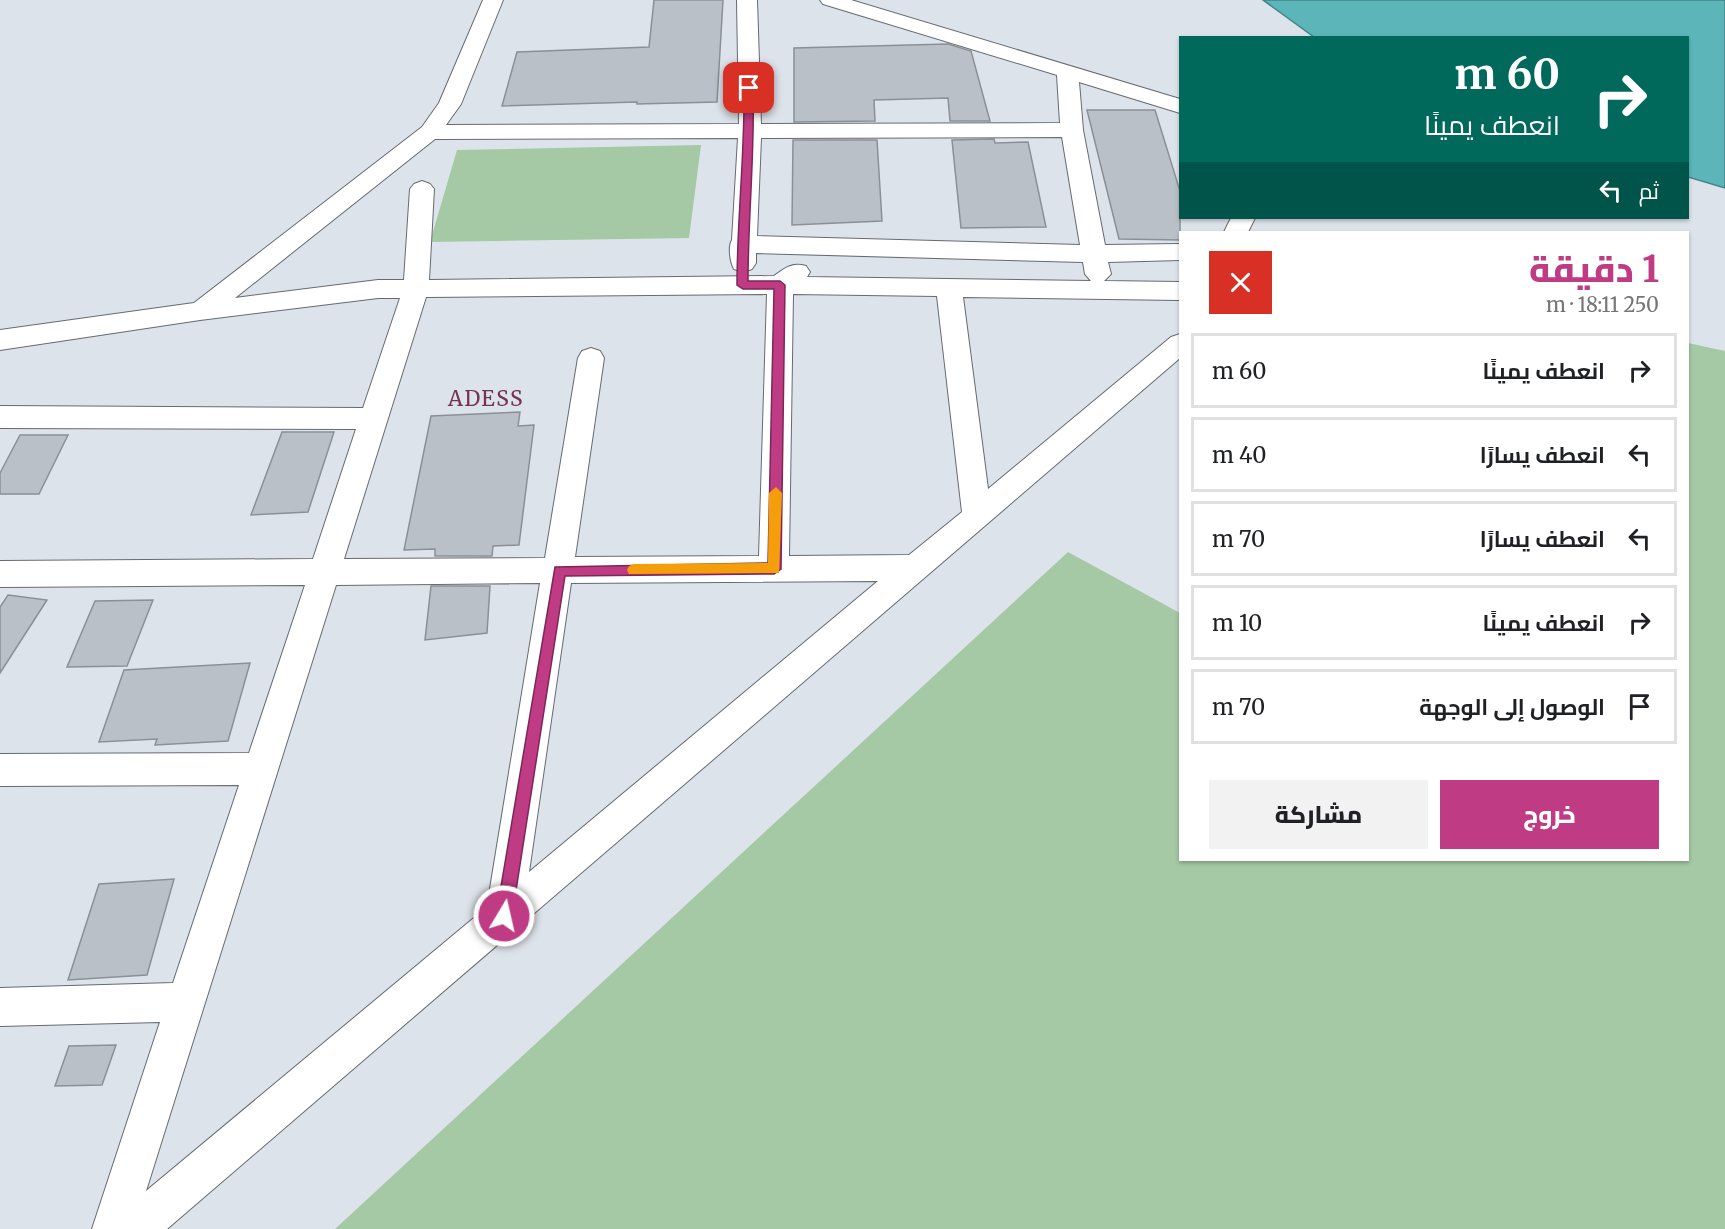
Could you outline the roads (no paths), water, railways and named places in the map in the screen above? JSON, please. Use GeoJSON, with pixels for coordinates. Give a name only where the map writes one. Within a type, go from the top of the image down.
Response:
{"type":"FeatureCollection","features":[{"type":"Feature","properties":{"kind":"street"},"geometry":{"type":"LineString","coordinates":[[200,311],[430,132],[450,104],[493,0]]}},
{"type":"Feature","properties":{"kind":"street"},"geometry":{"type":"LineString","coordinates":[[743,285],[742,244],[750,132],[747,0]]}},
{"type":"Feature","properties":{"kind":"street"},"geometry":{"type":"LineString","coordinates":[[830,0],[1179,106]]}},
{"type":"Feature","properties":{"kind":"street"},"geometry":{"type":"LineString","coordinates":[[1067,72],[1072,130],[1100,290]]}},
{"type":"Feature","properties":{"kind":"street"},"geometry":{"type":"LineString","coordinates":[[430,132],[1072,130]]}},
{"type":"Feature","properties":{"kind":"street"},"geometry":{"type":"LineString","coordinates":[[113,1229],[416,288],[422,189]]}},
{"type":"Feature","properties":{"kind":"street"},"geometry":{"type":"LineString","coordinates":[[742,244],[1095,254],[1179,252]]}},
{"type":"Feature","properties":{"kind":"street"},"geometry":{"type":"LineString","coordinates":[[780,285],[832,246]]}},
{"type":"Feature","properties":{"kind":"street"},"geometry":{"type":"LineString","coordinates":[[970,250],[1027,289]]}},
{"type":"Feature","properties":{"kind":"street"},"geometry":{"type":"LineString","coordinates":[[970,250],[977,288]]}},
{"type":"Feature","properties":{"kind":"street"},"geometry":{"type":"LineString","coordinates":[[977,288],[1028,252]]}},
{"type":"Feature","properties":{"kind":"street"},"geometry":{"type":"LineString","coordinates":[[0,340],[200,311],[378,289],[780,285],[1179,291]]}},
{"type":"Feature","properties":{"kind":"street"},"geometry":{"type":"LineString","coordinates":[[774,569],[780,285]]}},
{"type":"Feature","properties":{"kind":"street"},"geometry":{"type":"LineString","coordinates":[[949,288],[977,517]]}},
{"type":"Feature","properties":{"kind":"street"},"geometry":{"type":"LineString","coordinates":[[134,1229],[1179,345]]}},
{"type":"Feature","properties":{"kind":"street"},"geometry":{"type":"LineString","coordinates":[[504,916],[560,571],[591,358]]}},
{"type":"Feature","properties":{"kind":"street"},"geometry":{"type":"LineString","coordinates":[[0,417],[374,419]]}},
{"type":"Feature","properties":{"kind":"street"},"geometry":{"type":"LineString","coordinates":[[0,574],[916,568]]}},
{"type":"Feature","properties":{"kind":"street"},"geometry":{"type":"LineString","coordinates":[[0,770],[261,769]]}},
{"type":"Feature","properties":{"kind":"street"},"geometry":{"type":"LineString","coordinates":[[0,1007],[186,1002]]}},
{"type":"Feature","properties":{"kind":"water"},"geometry":{"type":"Polygon","coordinates":[[[1263,0],[1725,0],[1725,188],[1689,177],[1689,36],[1313,36],[1263,0]]]}},
{"type":"Feature","properties":{"kind":"district","name":"ADESS"},"geometry":{"type":"Point","coordinates":[486,399]}}]}
